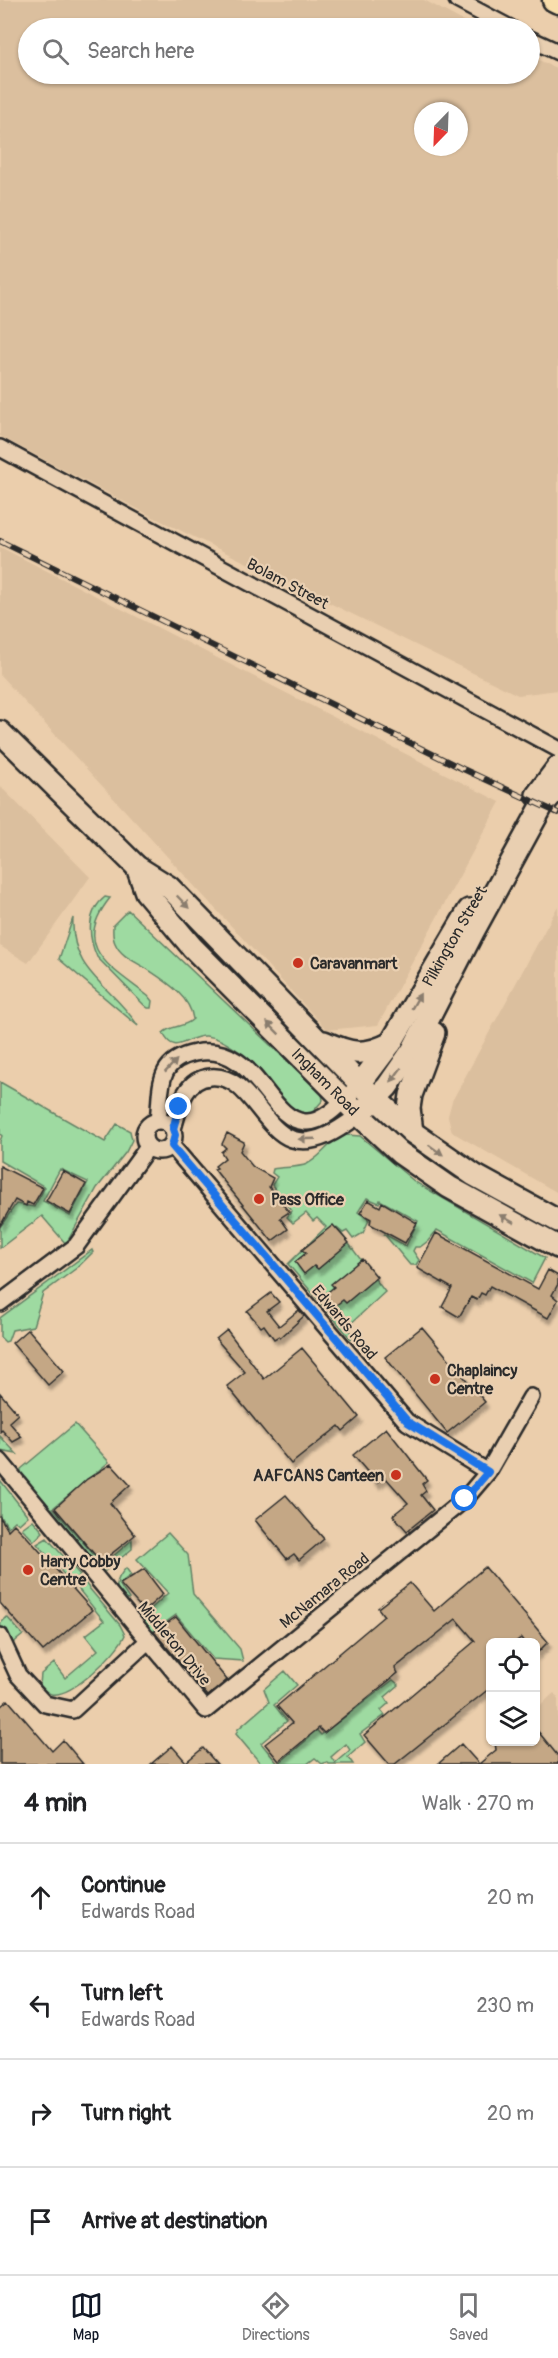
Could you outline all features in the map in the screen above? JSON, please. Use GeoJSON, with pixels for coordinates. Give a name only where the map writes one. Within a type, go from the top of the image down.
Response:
{"type":"FeatureCollection","features":[{"type":"Feature","properties":{"kind":"main road","name":"Ingham Road"},"geometry":{"type":"LineString","coordinates":[[0,732],[137,867],[169,887],[375,1100],[412,1132],[474,1175],[558,1221]]}},
{"type":"Feature","properties":{"kind":"main road","name":"Pilkington Street"},"geometry":{"type":"LineString","coordinates":[[360,1084],[392,1043],[533,802],[558,767]]}},
{"type":"Feature","properties":{"kind":"main road","name":"Pilkington Street"},"geometry":{"type":"LineString","coordinates":[[351,1107],[375,1100],[412,1051],[473,932],[542,806],[558,787]]}},
{"type":"Feature","properties":{"kind":"main road","name":"Ingham Road"},"geometry":{"type":"LineString","coordinates":[[137,867],[146,892],[192,947],[400,1153],[429,1175],[558,1247]]}},
{"type":"Feature","properties":{"kind":"main road"},"geometry":{"type":"LineString","coordinates":[[412,1132],[411,1095],[473,932]]}},
{"type":"Feature","properties":{"kind":"main road"},"geometry":{"type":"LineString","coordinates":[[313,1036],[351,1053],[371,1051],[392,1043]]}},
{"type":"Feature","properties":{"kind":"street"},"geometry":{"type":"LineString","coordinates":[[457,0],[491,18]]}},
{"type":"Feature","properties":{"kind":"street"},"geometry":{"type":"LineString","coordinates":[[540,44],[558,52]]}},
{"type":"Feature","properties":{"kind":"street","name":"Bolam Street"},"geometry":{"type":"LineString","coordinates":[[0,448],[558,748]]}},
{"type":"Feature","properties":{"kind":"street"},"geometry":{"type":"LineString","coordinates":[[158,1121],[162,1080],[168,1066],[174,1060],[204,1052],[225,1055],[237,1061],[280,1108],[298,1121],[315,1120],[351,1107]]}},
{"type":"Feature","properties":{"kind":"street"},"geometry":{"type":"LineString","coordinates":[[173,1129],[182,1101],[191,1085],[206,1077],[225,1077],[236,1084],[282,1133],[292,1139],[318,1138],[330,1134],[351,1107]]}},
{"type":"Feature","properties":{"kind":"street","name":"Pilkington Street"},"geometry":{"type":"LineString","coordinates":[[351,1107],[360,1084]]}},
{"type":"Feature","properties":{"kind":"street"},"geometry":{"type":"LineString","coordinates":[[158,1121],[164,1122],[173,1129],[175,1135],[172,1146],[163,1152],[158,1152],[145,1143],[144,1133],[149,1125],[158,1121]]}},
{"type":"Feature","properties":{"kind":"street","name":"Edwards Road"},"geometry":{"type":"LineString","coordinates":[[172,1146],[408,1422],[488,1472]]}},
{"type":"Feature","properties":{"kind":"street"},"geometry":{"type":"LineString","coordinates":[[0,1303],[76,1246],[148,1147]]}},
{"type":"Feature","properties":{"kind":"street"},"geometry":{"type":"LineString","coordinates":[[488,1472],[531,1397]]}},
{"type":"Feature","properties":{"kind":"street","name":"Middleton Drive"},"geometry":{"type":"LineString","coordinates":[[0,1461],[206,1710]]}},
{"type":"Feature","properties":{"kind":"street","name":"McNamara Road"},"geometry":{"type":"LineString","coordinates":[[206,1710],[465,1499],[488,1472]]}},
{"type":"Feature","properties":{"kind":"street"},"geometry":{"type":"LineString","coordinates":[[0,1636],[18,1675],[45,1704],[73,1710],[148,1640]]}},
{"type":"Feature","properties":{"kind":"shaded area"},"geometry":{"type":"Polygon","coordinates":[[[0,0],[424,0],[457,18],[18,18],[18,84],[540,84],[540,61],[558,69],[558,690],[518,695],[151,516],[0,436],[0,0]]]}},
{"type":"Feature","properties":{"kind":"shaded area"},"geometry":{"type":"Polygon","coordinates":[[[0,547],[500,802],[378,1025],[327,1030],[0,675],[0,547]]]}},
{"type":"Feature","properties":{"kind":"shaded area"},"geometry":{"type":"Polygon","coordinates":[[[0,786],[90,877],[28,963],[0,946],[0,786]]]}},
{"type":"Feature","properties":{"kind":"shaded area"},"geometry":{"type":"Polygon","coordinates":[[[558,906],[558,1193],[452,1132],[448,1116],[452,1101],[558,906]]]}},
{"type":"Feature","properties":{"kind":"shaded area"},"geometry":{"type":"Polygon","coordinates":[[[554,1693],[558,1698],[558,1756],[540,1734],[540,1705],[554,1693]]]}},
{"type":"Feature","properties":{"kind":"green space"},"geometry":{"type":"Polygon","coordinates":[[[105,897],[110,898],[99,915],[94,930],[95,943],[100,955],[109,965],[148,996],[152,1001],[151,1008],[144,1005],[97,957],[90,925],[94,910],[105,897]]]}},
{"type":"Feature","properties":{"kind":"green space"},"geometry":{"type":"Polygon","coordinates":[[[128,910],[322,1094],[323,1100],[311,1114],[289,1105],[249,1059],[224,1042],[206,1036],[177,1045],[168,1040],[163,1033],[193,1019],[191,1011],[176,990],[118,948],[113,938],[113,925],[128,910]]]}},
{"type":"Feature","properties":{"kind":"green space"},"geometry":{"type":"Polygon","coordinates":[[[73,918],[78,952],[86,966],[138,1026],[59,959],[73,918]]]}},
{"type":"Feature","properties":{"kind":"green space"},"geometry":{"type":"Polygon","coordinates":[[[0,1082],[105,1142],[117,1124],[130,1131],[132,1140],[126,1152],[97,1188],[66,1244],[42,1216],[0,1248],[0,1227],[16,1204],[34,1207],[45,1187],[0,1161],[2,1136],[0,1134],[0,1082]],[[60,1169],[43,1201],[70,1216],[88,1182],[60,1169]]]}},
{"type":"Feature","properties":{"kind":"green space"},"geometry":{"type":"Polygon","coordinates":[[[346,1135],[360,1136],[415,1182],[545,1258],[532,1283],[437,1230],[428,1241],[420,1247],[415,1247],[413,1251],[419,1260],[416,1265],[410,1265],[384,1234],[406,1246],[418,1221],[380,1200],[379,1203],[367,1198],[358,1212],[369,1220],[363,1233],[353,1239],[347,1231],[343,1233],[337,1228],[385,1292],[347,1327],[354,1337],[351,1339],[288,1264],[326,1227],[317,1218],[313,1221],[306,1213],[293,1223],[287,1217],[292,1211],[272,1185],[277,1177],[272,1173],[273,1169],[307,1164],[334,1141],[346,1135]]]}},
{"type":"Feature","properties":{"kind":"green space"},"geometry":{"type":"Polygon","coordinates":[[[92,1250],[93,1252],[78,1267],[43,1293],[33,1326],[12,1330],[8,1341],[5,1342],[0,1337],[0,1318],[92,1250]]]}},
{"type":"Feature","properties":{"kind":"green space"},"geometry":{"type":"Polygon","coordinates":[[[75,1424],[109,1462],[53,1508],[103,1565],[132,1540],[132,1549],[105,1571],[97,1569],[21,1478],[21,1469],[75,1424]]]}},
{"type":"Feature","properties":{"kind":"green space"},"geometry":{"type":"Polygon","coordinates":[[[0,1436],[17,1454],[0,1451],[0,1436]]]}},
{"type":"Feature","properties":{"kind":"green space"},"geometry":{"type":"Polygon","coordinates":[[[0,1480],[28,1516],[19,1524],[15,1521],[8,1527],[2,1518],[0,1519],[0,1480]]]}},
{"type":"Feature","properties":{"kind":"green space"},"geometry":{"type":"Polygon","coordinates":[[[33,1520],[43,1532],[34,1541],[22,1528],[33,1520]]]}},
{"type":"Feature","properties":{"kind":"green space"},"geometry":{"type":"Polygon","coordinates":[[[168,1533],[188,1555],[193,1594],[240,1649],[243,1661],[213,1659],[176,1615],[152,1632],[139,1620],[168,1593],[137,1559],[168,1533]]]}},
{"type":"Feature","properties":{"kind":"green space"},"geometry":{"type":"Polygon","coordinates":[[[47,1538],[66,1559],[66,1563],[59,1569],[37,1544],[47,1538]]]}},
{"type":"Feature","properties":{"kind":"green space"},"geometry":{"type":"Polygon","coordinates":[[[68,1564],[80,1575],[72,1583],[61,1571],[68,1564]]]}},
{"type":"Feature","properties":{"kind":"green space"},"geometry":{"type":"Polygon","coordinates":[[[126,1568],[131,1575],[119,1584],[129,1599],[125,1602],[117,1585],[119,1577],[126,1568]]]}},
{"type":"Feature","properties":{"kind":"green space"},"geometry":{"type":"Polygon","coordinates":[[[84,1582],[120,1625],[125,1635],[104,1663],[82,1682],[60,1693],[51,1694],[40,1685],[41,1674],[54,1663],[65,1678],[98,1650],[86,1635],[104,1621],[76,1586],[84,1582]]]}},
{"type":"Feature","properties":{"kind":"green space"},"geometry":{"type":"Polygon","coordinates":[[[7,1617],[23,1635],[13,1643],[7,1643],[0,1630],[1,1623],[7,1617]]]}},
{"type":"Feature","properties":{"kind":"green space"},"geometry":{"type":"Polygon","coordinates":[[[285,1671],[297,1685],[274,1705],[287,1721],[261,1743],[278,1764],[261,1764],[236,1734],[238,1729],[269,1702],[264,1689],[285,1671]]]}},
{"type":"Feature","properties":{"kind":"green space"},"geometry":{"type":"Polygon","coordinates":[[[393,1680],[399,1685],[385,1697],[389,1703],[381,1710],[385,1715],[360,1734],[365,1742],[348,1757],[353,1764],[329,1764],[327,1762],[322,1764],[315,1758],[307,1764],[278,1764],[309,1738],[297,1718],[302,1714],[321,1735],[393,1680]],[[346,1744],[331,1757],[335,1763],[350,1750],[346,1744]]]}},
{"type":"Feature","properties":{"kind":"building","name":"Pass Office"},"geometry":{"type":"Polygon","coordinates":[[[227,1133],[244,1142],[240,1151],[253,1167],[273,1178],[269,1187],[289,1212],[280,1218],[288,1229],[272,1241],[214,1169],[225,1158],[221,1152],[226,1148],[222,1144],[227,1133]]]}},
{"type":"Feature","properties":{"kind":"building"},"geometry":{"type":"Polygon","coordinates":[[[0,1166],[43,1188],[33,1205],[27,1202],[26,1206],[15,1200],[0,1226],[0,1166]]]}},
{"type":"Feature","properties":{"kind":"building"},"geometry":{"type":"Polygon","coordinates":[[[63,1171],[86,1184],[70,1214],[46,1201],[63,1171]]]}},
{"type":"Feature","properties":{"kind":"building"},"geometry":{"type":"Polygon","coordinates":[[[368,1200],[380,1207],[382,1202],[417,1223],[405,1243],[370,1224],[371,1219],[360,1213],[368,1200]]]}},
{"type":"Feature","properties":{"kind":"building"},"geometry":{"type":"Polygon","coordinates":[[[333,1225],[349,1243],[318,1269],[314,1266],[304,1274],[295,1262],[306,1253],[302,1250],[333,1225]]]}},
{"type":"Feature","properties":{"kind":"building"},"geometry":{"type":"Polygon","coordinates":[[[436,1233],[538,1289],[548,1270],[558,1276],[558,1284],[552,1295],[558,1300],[548,1318],[490,1286],[485,1295],[481,1293],[477,1300],[471,1297],[459,1317],[442,1307],[452,1288],[417,1268],[436,1233]]]}},
{"type":"Feature","properties":{"kind":"building"},"geometry":{"type":"Polygon","coordinates":[[[362,1259],[377,1277],[346,1303],[343,1300],[332,1308],[323,1296],[334,1287],[331,1284],[362,1259]]]}},
{"type":"Feature","properties":{"kind":"building"},"geometry":{"type":"Polygon","coordinates":[[[271,1293],[279,1302],[267,1311],[279,1326],[299,1310],[304,1316],[280,1338],[279,1336],[274,1339],[264,1325],[261,1327],[247,1311],[271,1293]]]}},
{"type":"Feature","properties":{"kind":"building","name":"Chaplaincy Centre"},"geometry":{"type":"Polygon","coordinates":[[[422,1327],[485,1402],[447,1433],[385,1357],[422,1327]]]}},
{"type":"Feature","properties":{"kind":"building"},"geometry":{"type":"Polygon","coordinates":[[[28,1329],[64,1371],[48,1385],[12,1343],[28,1329]]]}},
{"type":"Feature","properties":{"kind":"building"},"geometry":{"type":"Polygon","coordinates":[[[227,1330],[264,1379],[302,1348],[359,1417],[343,1431],[339,1426],[291,1464],[227,1386],[245,1372],[216,1339],[227,1330]]]}},
{"type":"Feature","properties":{"kind":"building"},"geometry":{"type":"Polygon","coordinates":[[[0,1393],[18,1414],[9,1422],[22,1437],[13,1442],[2,1430],[0,1432],[0,1393]]]}},
{"type":"Feature","properties":{"kind":"building"},"geometry":{"type":"Polygon","coordinates":[[[386,1428],[427,1480],[422,1484],[426,1491],[421,1495],[433,1510],[407,1531],[393,1515],[408,1503],[385,1477],[377,1483],[353,1455],[386,1428]]]}},
{"type":"Feature","properties":{"kind":"building"},"geometry":{"type":"Polygon","coordinates":[[[111,1464],[130,1485],[110,1503],[135,1535],[101,1562],[55,1508],[87,1479],[111,1464]]]}},
{"type":"Feature","properties":{"kind":"building"},"geometry":{"type":"Polygon","coordinates":[[[286,1495],[324,1539],[299,1560],[294,1554],[287,1559],[255,1520],[286,1495]]]}},
{"type":"Feature","properties":{"kind":"building","name":"Harry Cobby Centre"},"geometry":{"type":"Polygon","coordinates":[[[0,1517],[8,1530],[14,1524],[28,1538],[92,1610],[43,1651],[0,1603],[0,1517]]]}},
{"type":"Feature","properties":{"kind":"building"},"geometry":{"type":"Polygon","coordinates":[[[485,1567],[548,1642],[540,1650],[540,1638],[486,1638],[486,1691],[395,1764],[389,1764],[364,1735],[475,1641],[456,1619],[395,1668],[398,1673],[324,1733],[319,1728],[279,1761],[265,1744],[292,1723],[277,1706],[384,1616],[378,1608],[410,1583],[434,1611],[485,1567]]]}},
{"type":"Feature","properties":{"kind":"building"},"geometry":{"type":"Polygon","coordinates":[[[144,1569],[163,1594],[144,1611],[120,1584],[144,1569]]]}},
{"type":"Feature","properties":{"kind":"building"},"geometry":{"type":"Polygon","coordinates":[[[176,1617],[227,1680],[208,1696],[154,1632],[176,1617]]]}},
{"type":"Feature","properties":{"kind":"building"},"geometry":{"type":"Polygon","coordinates":[[[8,1700],[52,1751],[63,1740],[83,1764],[0,1764],[0,1707],[8,1700]]]}},
{"type":"Feature","properties":{"kind":"building"},"geometry":{"type":"Polygon","coordinates":[[[540,1734],[558,1756],[558,1764],[479,1764],[496,1750],[496,1746],[540,1746],[540,1734]]]}},
{"type":"Feature","properties":{"kind":"building"},"geometry":{"type":"Polygon","coordinates":[[[461,1744],[479,1764],[438,1764],[461,1744]]]}},
{"type":"Feature","properties":{"kind":"building"},"geometry":{"type":"Polygon","coordinates":[[[172,1746],[186,1762],[203,1748],[217,1764],[151,1764],[172,1746]]]}},
{"type":"Feature","properties":{"kind":"railway"},"geometry":{"type":"LineString","coordinates":[[0,541],[463,769],[558,813]]}},
{"type":"Feature","properties":{"kind":"place","name":"Caravanmart"},"geometry":{"type":"Point","coordinates":[298,963]}},
{"type":"Feature","properties":{"kind":"place","name":"Pass Office"},"geometry":{"type":"Point","coordinates":[259,1199]}},
{"type":"Feature","properties":{"kind":"place","name":"Chaplaincy Centre"},"geometry":{"type":"Point","coordinates":[435,1379]}},
{"type":"Feature","properties":{"kind":"place","name":"AAFCANS Canteen"},"geometry":{"type":"Point","coordinates":[396,1475]}},
{"type":"Feature","properties":{"kind":"place","name":"Harry Cobby Centre"},"geometry":{"type":"Point","coordinates":[28,1570]}},
{"type":"Feature","properties":{"kind":"route"},"geometry":{"type":"LineString","coordinates":[[179,1107],[173,1129],[175,1135],[172,1146],[408,1422],[488,1472],[465,1499]]}}]}
